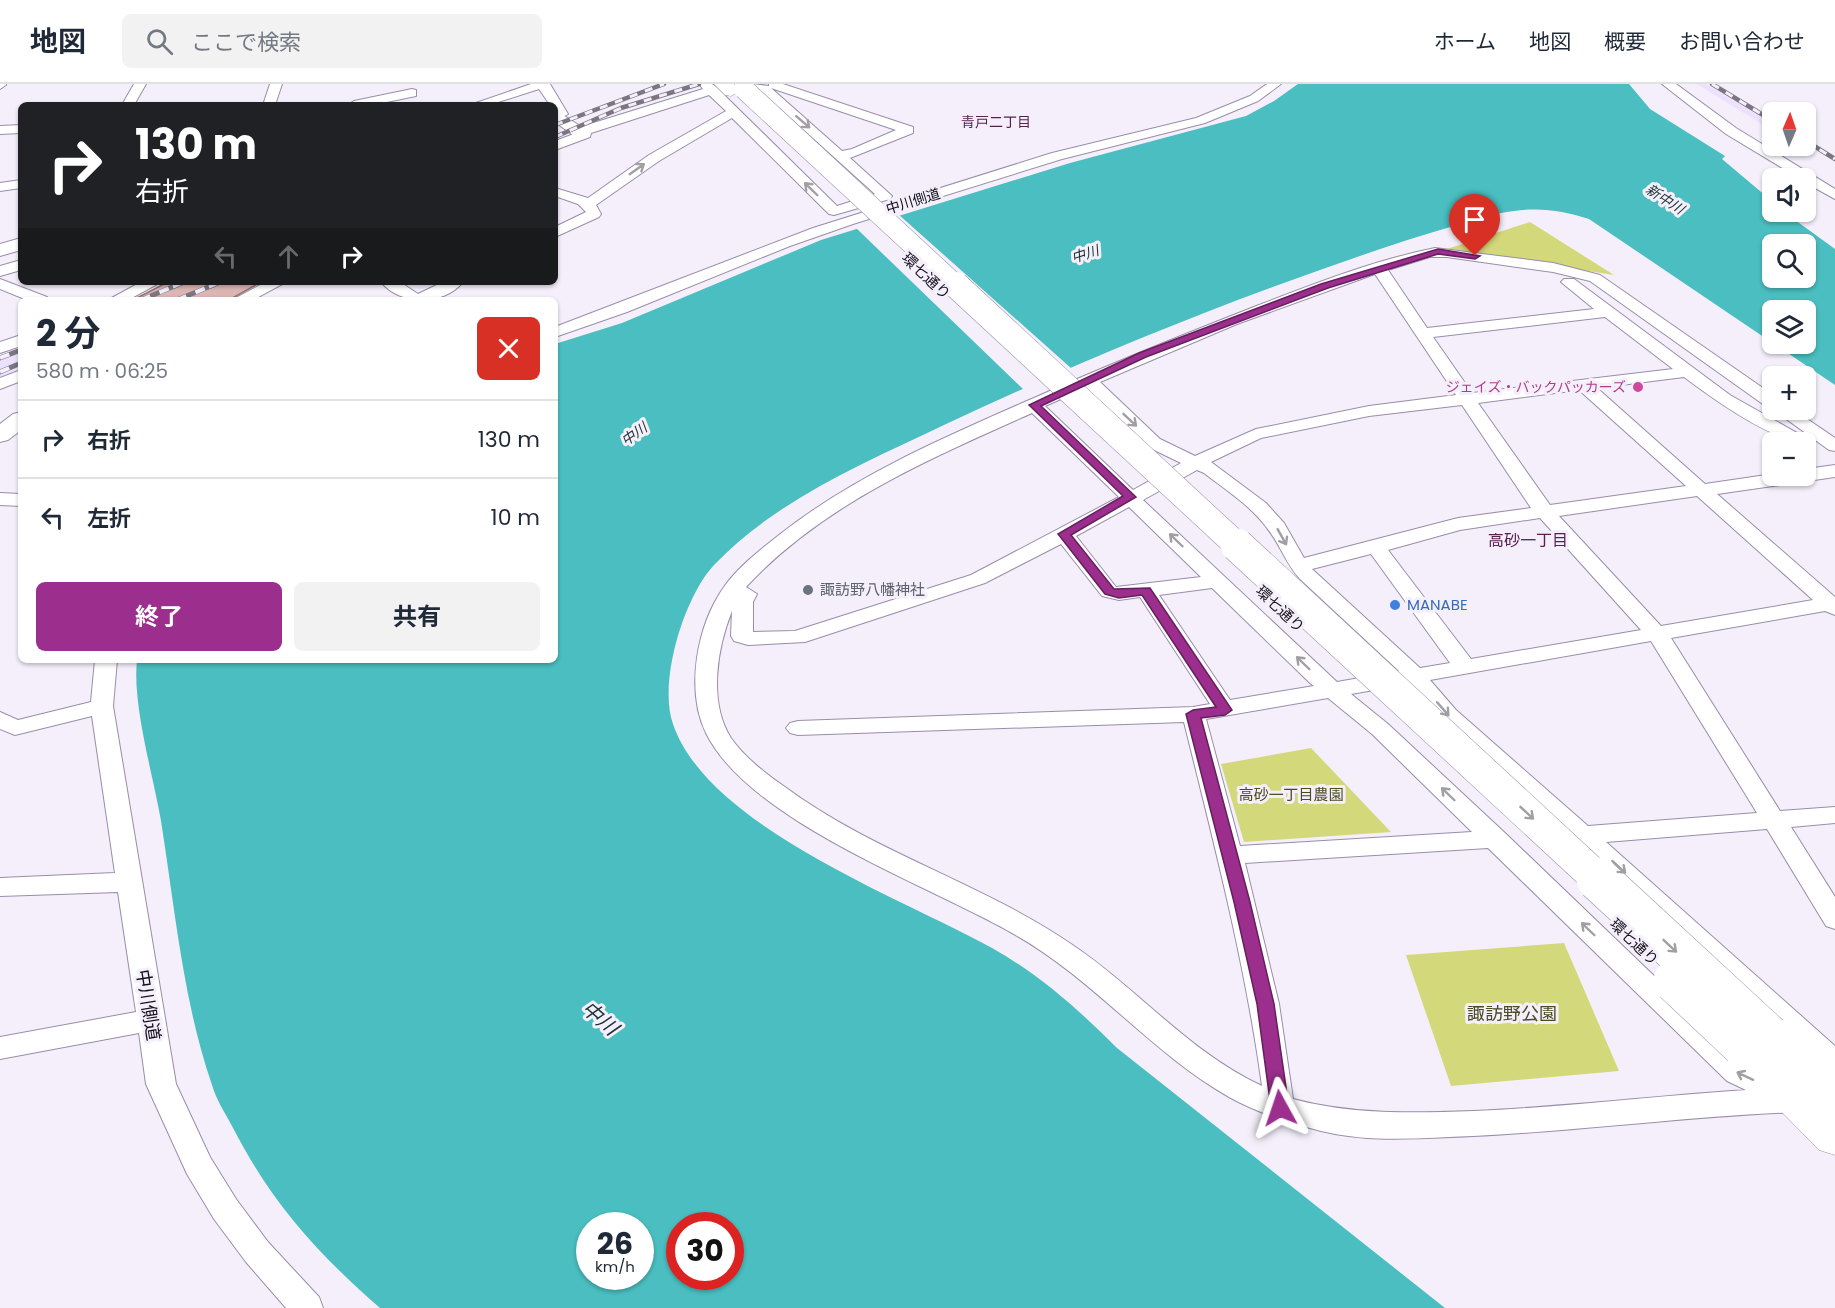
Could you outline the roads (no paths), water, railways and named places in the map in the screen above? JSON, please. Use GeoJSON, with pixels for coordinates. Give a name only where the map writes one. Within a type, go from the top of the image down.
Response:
{"type":"FeatureCollection","features":[{"type":"Feature","properties":{"kind":"main road","name":"環七通り"},"geometry":{"type":"LineString","coordinates":[[742,89],[1756,1041],[1823,1098],[1835,1137]]}},
{"type":"Feature","properties":{"kind":"street"},"geometry":{"type":"LineString","coordinates":[[130,102],[140,84]]}},
{"type":"Feature","properties":{"kind":"street"},"geometry":{"type":"LineString","coordinates":[[270,102],[276,84]]}},
{"type":"Feature","properties":{"kind":"street"},"geometry":{"type":"LineString","coordinates":[[486,102],[543,84],[554,102]]}},
{"type":"Feature","properties":{"kind":"street","name":"中川側道"},"geometry":{"type":"LineString","coordinates":[[558,331],[613,313],[815,231],[1056,157],[1221,114],[1256,97],[1275,84]]}},
{"type":"Feature","properties":{"kind":"street"},"geometry":{"type":"LineString","coordinates":[[1650,84],[1699,121],[1775,168]]}},
{"type":"Feature","properties":{"kind":"street"},"geometry":{"type":"LineString","coordinates":[[1668,84],[1731,131],[1835,195]]}},
{"type":"Feature","properties":{"kind":"street"},"geometry":{"type":"LineString","coordinates":[[580,132],[742,89],[908,130],[855,153],[841,155]]}},
{"type":"Feature","properties":{"kind":"street"},"geometry":{"type":"LineString","coordinates":[[742,89],[841,155],[885,196],[834,212],[742,89]]}},
{"type":"Feature","properties":{"kind":"street"},"geometry":{"type":"LineString","coordinates":[[590,203],[654,158],[742,89]]}},
{"type":"Feature","properties":{"kind":"street"},"geometry":{"type":"LineString","coordinates":[[370,102],[413,94]]}},
{"type":"Feature","properties":{"kind":"street"},"geometry":{"type":"LineString","coordinates":[[558,118],[585,134],[558,145]]}},
{"type":"Feature","properties":{"kind":"street"},"geometry":{"type":"LineString","coordinates":[[0,130],[18,129]]}},
{"type":"Feature","properties":{"kind":"street"},"geometry":{"type":"LineString","coordinates":[[0,187],[18,184]]}},
{"type":"Feature","properties":{"kind":"street"},"geometry":{"type":"LineString","coordinates":[[558,193],[590,203]]}},
{"type":"Feature","properties":{"kind":"street"},"geometry":{"type":"LineString","coordinates":[[1816,194],[1835,205]]}},
{"type":"Feature","properties":{"kind":"street"},"geometry":{"type":"LineString","coordinates":[[558,232],[594,214],[590,203]]}},
{"type":"Feature","properties":{"kind":"street"},"geometry":{"type":"LineString","coordinates":[[0,250],[18,245]]}},
{"type":"Feature","properties":{"kind":"street"},"geometry":{"type":"LineString","coordinates":[[1762,395],[1588,275],[1438,252],[1379,268],[1245,315],[1088,380],[940,448],[844,500],[782,542],[733,589],[715,635],[707,673],[707,692],[710,713],[718,736],[727,749],[753,774],[804,811],[868,851],[1030,930],[1094,974],[1172,1043],[1217,1077],[1243,1093],[1280,1108],[1329,1120],[1405,1125],[1534,1120],[1734,1101],[1823,1098]]}},
{"type":"Feature","properties":{"kind":"street"},"geometry":{"type":"LineString","coordinates":[[0,271],[18,266]]}},
{"type":"Feature","properties":{"kind":"street"},"geometry":{"type":"LineString","coordinates":[[1379,268],[1544,511],[1657,634],[1835,919]]}},
{"type":"Feature","properties":{"kind":"street"},"geometry":{"type":"LineString","coordinates":[[1569,282],[1724,399],[1785,432]]}},
{"type":"Feature","properties":{"kind":"street"},"geometry":{"type":"LineString","coordinates":[[0,284],[33,297]]}},
{"type":"Feature","properties":{"kind":"street"},"geometry":{"type":"LineString","coordinates":[[122,297],[147,285]]}},
{"type":"Feature","properties":{"kind":"street"},"geometry":{"type":"LineString","coordinates":[[246,297],[272,285]]}},
{"type":"Feature","properties":{"kind":"street"},"geometry":{"type":"LineString","coordinates":[[394,285],[413,297]]}},
{"type":"Feature","properties":{"kind":"street"},"geometry":{"type":"LineString","coordinates":[[424,297],[449,285]]}},
{"type":"Feature","properties":{"kind":"street"},"geometry":{"type":"LineString","coordinates":[[1424,333],[1607,312]]}},
{"type":"Feature","properties":{"kind":"street"},"geometry":{"type":"LineString","coordinates":[[0,348],[18,341]]}},
{"type":"Feature","properties":{"kind":"street"},"geometry":{"type":"LineString","coordinates":[[733,589],[747,594],[743,602],[742,636],[748,639],[797,637],[978,579],[1197,462],[1256,434],[1369,411],[1686,372]]}},
{"type":"Feature","properties":{"kind":"street"},"geometry":{"type":"LineString","coordinates":[[0,385],[18,376]]}},
{"type":"Feature","properties":{"kind":"street"},"geometry":{"type":"LineString","coordinates":[[1088,380],[1154,443],[1181,458],[1211,469],[1259,507],[1277,527],[1298,565],[1417,677],[1448,715],[1830,1059],[1835,1080]]}},
{"type":"Feature","properties":{"kind":"street"},"geometry":{"type":"LineString","coordinates":[[0,385],[18,387]]}},
{"type":"Feature","properties":{"kind":"street"},"geometry":{"type":"LineString","coordinates":[[1584,385],[1834,605]]}},
{"type":"Feature","properties":{"kind":"street"},"geometry":{"type":"LineString","coordinates":[[1034,405],[1334,692],[1380,729],[1496,839],[1737,1073],[1823,1098]]}},
{"type":"Feature","properties":{"kind":"street"},"geometry":{"type":"LineString","coordinates":[[1797,420],[1835,446]]}},
{"type":"Feature","properties":{"kind":"street"},"geometry":{"type":"LineString","coordinates":[[0,435],[18,421]]}},
{"type":"Feature","properties":{"kind":"street"},"geometry":{"type":"LineString","coordinates":[[1816,448],[1835,458]]}},
{"type":"Feature","properties":{"kind":"street"},"geometry":{"type":"LineString","coordinates":[[1816,473],[1835,471]]}},
{"type":"Feature","properties":{"kind":"street"},"geometry":{"type":"LineString","coordinates":[[1298,565],[1376,547],[1458,524],[1762,481]]}},
{"type":"Feature","properties":{"kind":"street"},"geometry":{"type":"LineString","coordinates":[[0,499],[18,500]]}},
{"type":"Feature","properties":{"kind":"street"},"geometry":{"type":"LineString","coordinates":[[1064,534],[1109,592],[1119,594],[1218,581]]}},
{"type":"Feature","properties":{"kind":"street"},"geometry":{"type":"LineString","coordinates":[[1376,547],[1465,667]]}},
{"type":"Feature","properties":{"kind":"street"},"geometry":{"type":"LineString","coordinates":[[1146,591],[1225,710]]}},
{"type":"Feature","properties":{"kind":"street"},"geometry":{"type":"LineString","coordinates":[[798,728],[1193,714],[1334,692],[1465,667],[1834,605]]}},
{"type":"Feature","properties":{"kind":"street","name":"中川側道"},"geometry":{"type":"LineString","coordinates":[[105,663],[102,706],[161,1084],[198,1165],[225,1209],[256,1252],[307,1308]]}},
{"type":"Feature","properties":{"kind":"street"},"geometry":{"type":"LineString","coordinates":[[5,727],[102,706]]}},
{"type":"Feature","properties":{"kind":"street"},"geometry":{"type":"LineString","coordinates":[[1193,714],[1230,855],[1265,1004],[1280,1108]]}},
{"type":"Feature","properties":{"kind":"street"},"geometry":{"type":"LineString","coordinates":[[1583,835],[1835,815]]}},
{"type":"Feature","properties":{"kind":"street"},"geometry":{"type":"LineString","coordinates":[[1230,855],[1496,839]]}},
{"type":"Feature","properties":{"kind":"street"},"geometry":{"type":"LineString","coordinates":[[0,887],[131,882]]}},
{"type":"Feature","properties":{"kind":"street"},"geometry":{"type":"LineString","coordinates":[[0,1048],[150,1020]]}},
{"type":"Feature","properties":{"kind":"water"},"geometry":{"type":"Polygon","coordinates":[[[1298,84],[1629,84],[1650,109],[1725,156],[1722,159],[1762,193],[1762,222],[1798,222],[1814,234],[1762,234],[1762,288],[1816,288],[1816,235],[1835,249],[1835,385],[1816,372],[1816,366],[1807,366],[1789,354],[1816,354],[1816,300],[1762,300],[1762,336],[1589,219],[1561,212],[1534,209],[1507,212],[1478,218],[1405,241],[1225,305],[1130,343],[1037,383],[852,469],[793,502],[738,542],[703,579],[684,618],[671,664],[669,706],[673,724],[693,761],[725,795],[766,827],[812,856],[992,948],[1043,981],[1117,1048],[1445,1308],[380,1308],[335,1267],[279,1202],[247,1153],[214,1090],[202,1053],[187,988],[161,821],[140,718],[137,663],[558,663],[558,343],[622,323],[821,240],[1070,163],[1246,116],[1274,101],[1298,84]]]}},
{"type":"Feature","properties":{"kind":"railway"},"geometry":{"type":"LineString","coordinates":[[558,124],[664,84]]}},
{"type":"Feature","properties":{"kind":"railway"},"geometry":{"type":"LineString","coordinates":[[558,136],[621,108],[699,84]]}},
{"type":"Feature","properties":{"kind":"railway"},"geometry":{"type":"LineString","coordinates":[[1712,84],[1762,114]]}},
{"type":"Feature","properties":{"kind":"railway"},"geometry":{"type":"LineString","coordinates":[[1816,147],[1835,159]]}},
{"type":"Feature","properties":{"kind":"railway"},"geometry":{"type":"LineString","coordinates":[[148,297],[177,285]]}},
{"type":"Feature","properties":{"kind":"railway"},"geometry":{"type":"LineString","coordinates":[[173,287],[178,285]]}},
{"type":"Feature","properties":{"kind":"railway"},"geometry":{"type":"LineString","coordinates":[[184,297],[213,285]]}},
{"type":"Feature","properties":{"kind":"railway"},"geometry":{"type":"LineString","coordinates":[[209,287],[214,285]]}},
{"type":"Feature","properties":{"kind":"railway"},"geometry":{"type":"LineString","coordinates":[[0,358],[18,351]]}},
{"type":"Feature","properties":{"kind":"railway"},"geometry":{"type":"LineString","coordinates":[[0,372],[18,364]]}},
{"type":"Feature","properties":{"kind":"place","name":"ジェイズ・バックパッカーズ"},"geometry":{"type":"Point","coordinates":[1638,387]}},
{"type":"Feature","properties":{"kind":"place","name":"諏訪野八幡神社"},"geometry":{"type":"Point","coordinates":[808,590]}},
{"type":"Feature","properties":{"kind":"place","name":"MANABE"},"geometry":{"type":"Point","coordinates":[1395,605]}},
{"type":"Feature","properties":{"kind":"district","name":"青戸二丁目"},"geometry":{"type":"Point","coordinates":[996,122]}},
{"type":"Feature","properties":{"kind":"district","name":"高砂一丁目"},"geometry":{"type":"Point","coordinates":[1528,540]}},
{"type":"Feature","properties":{"kind":"water label","name":"新中川"},"geometry":{"type":"Point","coordinates":[1665,199]}},
{"type":"Feature","properties":{"kind":"water label","name":"中川"},"geometry":{"type":"Point","coordinates":[1085,254]}},
{"type":"Feature","properties":{"kind":"water label","name":"中川"},"geometry":{"type":"Point","coordinates":[634,434]}},
{"type":"Feature","properties":{"kind":"water label","name":"中川"},"geometry":{"type":"Point","coordinates":[600,1018]}},
{"type":"Feature","properties":{"kind":"park label","name":"高砂一丁目農園"},"geometry":{"type":"Point","coordinates":[1291,795]}},
{"type":"Feature","properties":{"kind":"park label","name":"諏訪野公園"},"geometry":{"type":"Point","coordinates":[1512,1014]}}]}
